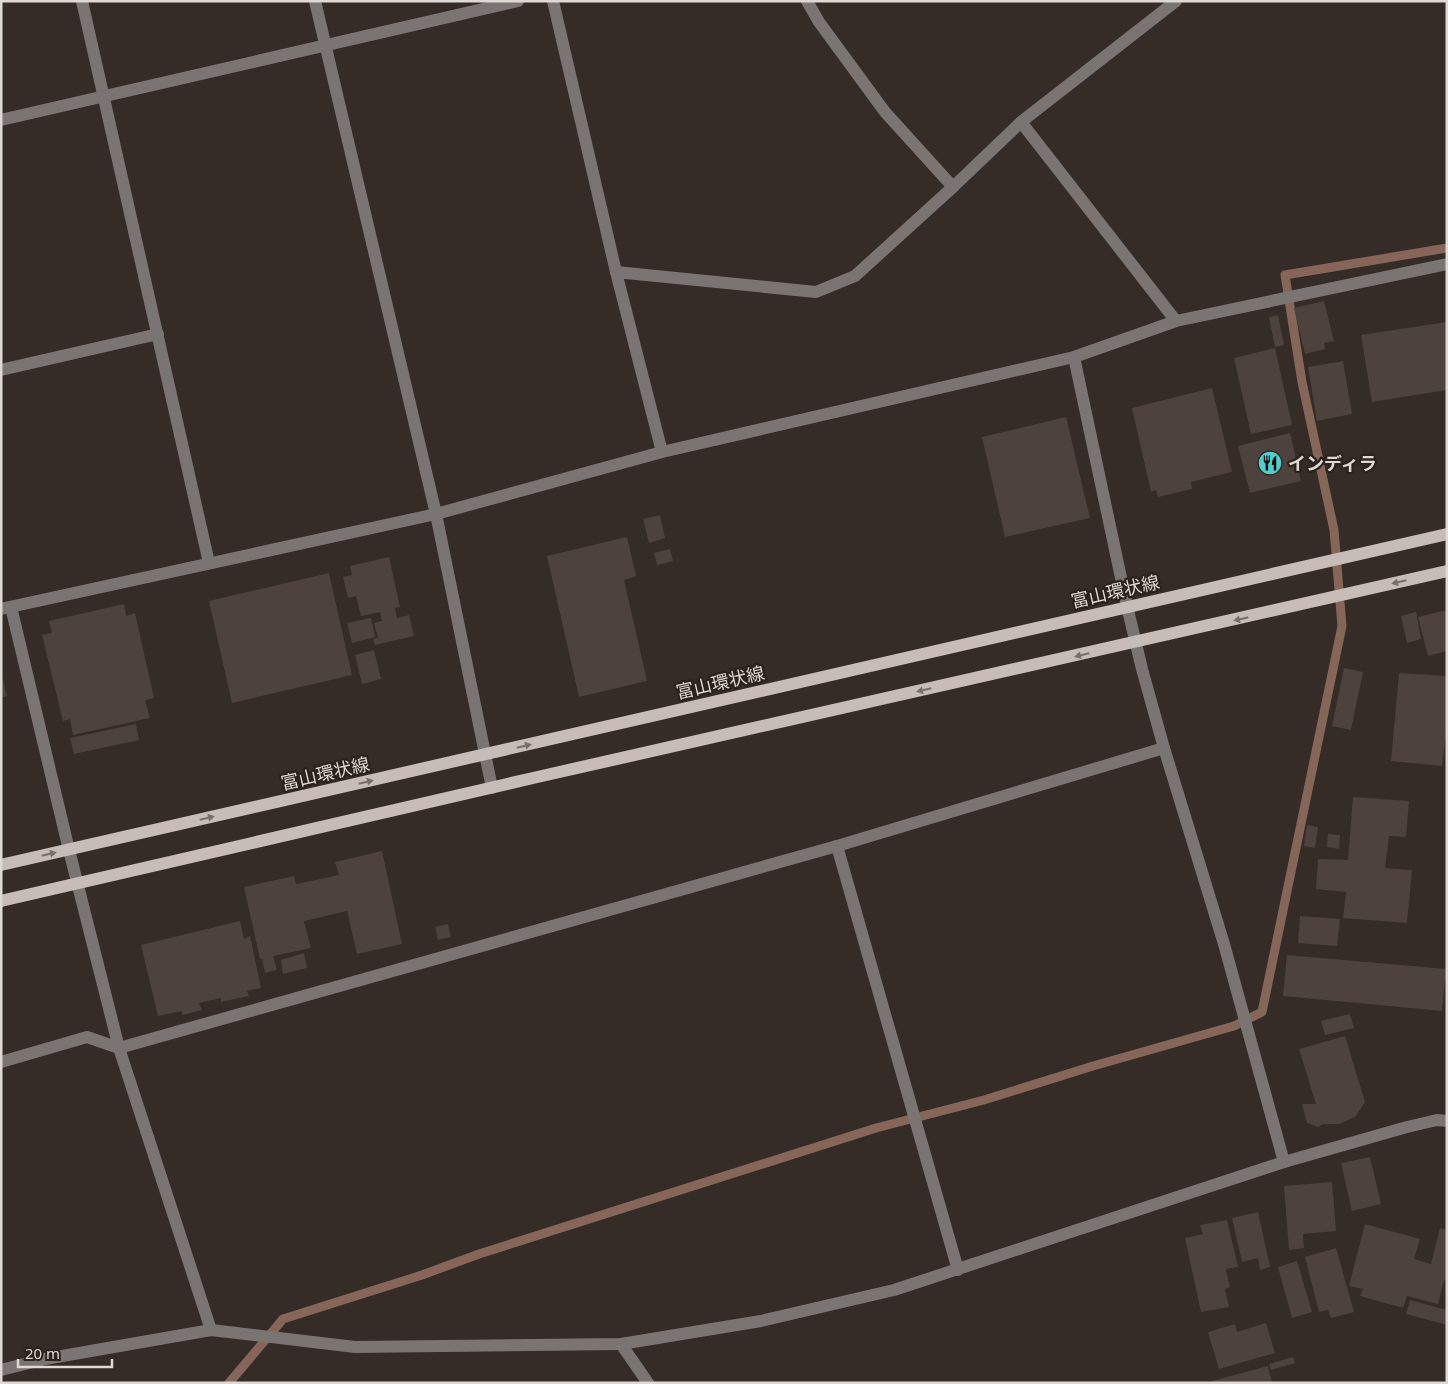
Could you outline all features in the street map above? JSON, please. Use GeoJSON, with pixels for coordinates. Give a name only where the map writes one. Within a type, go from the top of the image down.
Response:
{"type":"FeatureCollection","features":[{"type":"Feature","properties":{"kind":"main road","name":"富山環状線"},"geometry":{"type":"LineString","coordinates":[[1,865],[1447,534]]}},
{"type":"Feature","properties":{"kind":"main road"},"geometry":{"type":"LineString","coordinates":[[1,901],[1447,571]]}},
{"type":"Feature","properties":{"kind":"street"},"geometry":{"type":"LineString","coordinates":[[82,1],[210,563]]}},
{"type":"Feature","properties":{"kind":"street"},"geometry":{"type":"LineString","coordinates":[[316,1],[436,514],[492,788]]}},
{"type":"Feature","properties":{"kind":"street"},"geometry":{"type":"LineString","coordinates":[[1,120],[518,1]]}},
{"type":"Feature","properties":{"kind":"street"},"geometry":{"type":"LineString","coordinates":[[553,1],[616,272],[662,452]]}},
{"type":"Feature","properties":{"kind":"street"},"geometry":{"type":"LineString","coordinates":[[807,1],[819,22],[885,112],[953,187]]}},
{"type":"Feature","properties":{"kind":"street"},"geometry":{"type":"LineString","coordinates":[[616,272],[816,292],[855,276],[1021,122],[1176,1]]}},
{"type":"Feature","properties":{"kind":"street"},"geometry":{"type":"LineString","coordinates":[[1021,122],[1176,321]]}},
{"type":"Feature","properties":{"kind":"street"},"geometry":{"type":"LineString","coordinates":[[211,1330],[118,1048],[78,883],[6,608],[436,514],[662,452],[1074,357],[1176,321],[1447,264]]}},
{"type":"Feature","properties":{"kind":"street"},"geometry":{"type":"LineString","coordinates":[[1,370],[158,334]]}},
{"type":"Feature","properties":{"kind":"street"},"geometry":{"type":"LineString","coordinates":[[1074,357],[1135,643],[1164,748],[1224,944],[1284,1162]]}},
{"type":"Feature","properties":{"kind":"street"},"geometry":{"type":"LineString","coordinates":[[1,1062],[87,1037],[118,1048],[837,846],[1164,748]]}},
{"type":"Feature","properties":{"kind":"street"},"geometry":{"type":"LineString","coordinates":[[837,846],[958,1270]]}},
{"type":"Feature","properties":{"kind":"street"},"geometry":{"type":"LineString","coordinates":[[1,1370],[45,1359],[211,1330],[354,1347],[621,1344],[761,1321],[894,1290],[1284,1162],[1407,1127],[1437,1120],[1447,1121]]}},
{"type":"Feature","properties":{"kind":"street"},"geometry":{"type":"LineString","coordinates":[[621,1344],[648,1383]]}},
{"type":"Feature","properties":{"kind":"building"},"geometry":{"type":"Polygon","coordinates":[[[1324,301],[1334,341],[1324,343],[1325,349],[1305,354],[1294,308],[1324,301]]]}},
{"type":"Feature","properties":{"kind":"building"},"geometry":{"type":"Polygon","coordinates":[[[1278,315],[1284,345],[1275,347],[1269,317],[1278,315]]]}},
{"type":"Feature","properties":{"kind":"building"},"geometry":{"type":"Polygon","coordinates":[[[1447,322],[1447,390],[1372,402],[1361,335],[1447,322]]]}},
{"type":"Feature","properties":{"kind":"building"},"geometry":{"type":"Polygon","coordinates":[[[1275,348],[1292,425],[1251,434],[1234,358],[1275,348]]]}},
{"type":"Feature","properties":{"kind":"building"},"geometry":{"type":"Polygon","coordinates":[[[1343,361],[1352,414],[1317,421],[1308,367],[1343,361]]]}},
{"type":"Feature","properties":{"kind":"building"},"geometry":{"type":"Polygon","coordinates":[[[1212,388],[1232,472],[1191,482],[1192,489],[1158,497],[1156,490],[1151,492],[1132,408],[1212,388]]]}},
{"type":"Feature","properties":{"kind":"building"},"geometry":{"type":"Polygon","coordinates":[[[1066,417],[1090,518],[1005,537],[982,437],[1066,417]]]}},
{"type":"Feature","properties":{"kind":"building","name":"インディラ"},"geometry":{"type":"Polygon","coordinates":[[[1290,433],[1301,481],[1250,493],[1238,446],[1290,433]]]}},
{"type":"Feature","properties":{"kind":"building"},"geometry":{"type":"Polygon","coordinates":[[[660,515],[665,538],[649,543],[643,519],[660,515]]]}},
{"type":"Feature","properties":{"kind":"building"},"geometry":{"type":"Polygon","coordinates":[[[627,537],[636,576],[624,580],[647,681],[579,697],[547,556],[627,537]]]}},
{"type":"Feature","properties":{"kind":"building"},"geometry":{"type":"Polygon","coordinates":[[[670,549],[673,561],[657,565],[654,553],[670,549]]]}},
{"type":"Feature","properties":{"kind":"building"},"geometry":{"type":"Polygon","coordinates":[[[389,557],[400,607],[395,608],[397,618],[409,615],[414,636],[375,645],[373,639],[378,638],[374,623],[382,621],[380,612],[361,616],[356,596],[348,598],[343,577],[352,575],[350,566],[389,557]]]}},
{"type":"Feature","properties":{"kind":"building"},"geometry":{"type":"Polygon","coordinates":[[[329,573],[352,675],[232,703],[209,601],[329,573]]]}},
{"type":"Feature","properties":{"kind":"building"},"geometry":{"type":"Polygon","coordinates":[[[124,604],[126,616],[135,613],[154,698],[145,700],[150,718],[73,735],[70,719],[63,721],[42,635],[52,633],[49,621],[124,604]]]}},
{"type":"Feature","properties":{"kind":"building"},"geometry":{"type":"Polygon","coordinates":[[[1447,610],[1447,651],[1428,656],[1418,617],[1447,610]]]}},
{"type":"Feature","properties":{"kind":"building"},"geometry":{"type":"Polygon","coordinates":[[[1416,612],[1421,639],[1407,643],[1401,616],[1416,612]]]}},
{"type":"Feature","properties":{"kind":"building"},"geometry":{"type":"Polygon","coordinates":[[[371,618],[375,637],[352,643],[347,623],[371,618]]]}},
{"type":"Feature","properties":{"kind":"building"},"geometry":{"type":"Polygon","coordinates":[[[374,650],[381,679],[362,684],[355,655],[374,650]]]}},
{"type":"Feature","properties":{"kind":"building"},"geometry":{"type":"Polygon","coordinates":[[[1344,668],[1363,672],[1351,730],[1332,726],[1344,668]]]}},
{"type":"Feature","properties":{"kind":"building"},"geometry":{"type":"Polygon","coordinates":[[[1,673],[7,696],[1,698],[1,673]]]}},
{"type":"Feature","properties":{"kind":"building"},"geometry":{"type":"Polygon","coordinates":[[[1399,673],[1447,676],[1447,724],[1442,766],[1391,761],[1399,673]]]}},
{"type":"Feature","properties":{"kind":"building"},"geometry":{"type":"Polygon","coordinates":[[[136,724],[139,740],[74,754],[70,738],[136,724]]]}},
{"type":"Feature","properties":{"kind":"building"},"geometry":{"type":"Polygon","coordinates":[[[1353,797],[1409,801],[1406,837],[1389,836],[1385,868],[1412,870],[1407,923],[1343,918],[1346,892],[1316,889],[1318,859],[1348,860],[1353,797]]]}},
{"type":"Feature","properties":{"kind":"building"},"geometry":{"type":"Polygon","coordinates":[[[1307,825],[1318,827],[1315,848],[1304,846],[1307,825]]]}},
{"type":"Feature","properties":{"kind":"building"},"geometry":{"type":"Polygon","coordinates":[[[1328,834],[1340,835],[1339,849],[1327,847],[1328,834]]]}},
{"type":"Feature","properties":{"kind":"building"},"geometry":{"type":"Polygon","coordinates":[[[382,851],[402,944],[357,954],[347,911],[304,921],[311,948],[273,956],[277,970],[265,973],[262,959],[260,959],[244,887],[294,876],[296,884],[339,875],[335,862],[382,851]]]}},
{"type":"Feature","properties":{"kind":"building"},"geometry":{"type":"Polygon","coordinates":[[[1300,916],[1340,919],[1337,946],[1298,943],[1300,916]]]}},
{"type":"Feature","properties":{"kind":"building"},"geometry":{"type":"Polygon","coordinates":[[[240,921],[244,939],[250,936],[261,988],[247,991],[249,996],[221,1002],[221,998],[199,1003],[202,1010],[182,1015],[182,1011],[158,1016],[141,945],[240,921]]]}},
{"type":"Feature","properties":{"kind":"building"},"geometry":{"type":"Polygon","coordinates":[[[448,924],[451,937],[438,940],[435,927],[448,924]]]}},
{"type":"Feature","properties":{"kind":"building"},"geometry":{"type":"Polygon","coordinates":[[[304,953],[307,968],[283,974],[281,960],[304,953]]]}},
{"type":"Feature","properties":{"kind":"building"},"geometry":{"type":"Polygon","coordinates":[[[1287,955],[1446,969],[1442,1011],[1283,996],[1287,955]]]}},
{"type":"Feature","properties":{"kind":"building"},"geometry":{"type":"Polygon","coordinates":[[[1350,1014],[1354,1028],[1325,1035],[1321,1021],[1350,1014]]]}},
{"type":"Feature","properties":{"kind":"building"},"geometry":{"type":"Polygon","coordinates":[[[1345,1036],[1365,1102],[1355,1117],[1339,1124],[1323,1124],[1318,1127],[1307,1123],[1302,1104],[1316,1104],[1299,1049],[1345,1036]]]}},
{"type":"Feature","properties":{"kind":"building"},"geometry":{"type":"Polygon","coordinates":[[[1370,1157],[1381,1204],[1352,1211],[1341,1163],[1370,1157]]]}},
{"type":"Feature","properties":{"kind":"building"},"geometry":{"type":"Polygon","coordinates":[[[1332,1182],[1336,1231],[1303,1234],[1304,1248],[1289,1250],[1284,1186],[1332,1182]]]}},
{"type":"Feature","properties":{"kind":"building"},"geometry":{"type":"Polygon","coordinates":[[[1258,1212],[1270,1267],[1260,1270],[1258,1258],[1242,1262],[1232,1218],[1258,1212]]]}},
{"type":"Feature","properties":{"kind":"building"},"geometry":{"type":"Polygon","coordinates":[[[1227,1220],[1238,1267],[1226,1269],[1230,1287],[1225,1289],[1229,1307],[1201,1312],[1185,1238],[1203,1234],[1200,1225],[1227,1220]]]}},
{"type":"Feature","properties":{"kind":"building"},"geometry":{"type":"Polygon","coordinates":[[[1365,1224],[1420,1239],[1414,1259],[1431,1264],[1440,1228],[1447,1230],[1447,1281],[1444,1280],[1438,1304],[1407,1296],[1403,1308],[1360,1296],[1363,1289],[1349,1286],[1365,1224]]]}},
{"type":"Feature","properties":{"kind":"building"},"geometry":{"type":"Polygon","coordinates":[[[1336,1248],[1354,1312],[1331,1318],[1328,1310],[1319,1312],[1305,1257],[1336,1248]]]}},
{"type":"Feature","properties":{"kind":"building"},"geometry":{"type":"Polygon","coordinates":[[[1297,1261],[1312,1312],[1292,1318],[1278,1267],[1297,1261]]]}},
{"type":"Feature","properties":{"kind":"building"},"geometry":{"type":"Polygon","coordinates":[[[1410,1300],[1447,1310],[1447,1325],[1406,1314],[1410,1300]]]}},
{"type":"Feature","properties":{"kind":"building"},"geometry":{"type":"Polygon","coordinates":[[[1266,1323],[1275,1353],[1219,1369],[1208,1332],[1235,1324],[1237,1332],[1266,1323]]]}},
{"type":"Feature","properties":{"kind":"building"},"geometry":{"type":"Polygon","coordinates":[[[1293,1357],[1295,1363],[1271,1370],[1269,1364],[1293,1357]]]}},
{"type":"Feature","properties":{"kind":"building"},"geometry":{"type":"Polygon","coordinates":[[[1268,1366],[1272,1383],[1212,1383],[1212,1381],[1268,1366]]]}},
{"type":"Feature","properties":{"kind":"waterway"},"geometry":{"type":"LineString","coordinates":[[229,1383],[283,1319],[422,1275],[479,1254],[876,1128],[984,1100],[1093,1066],[1234,1026],[1262,1012],[1342,626],[1334,530],[1302,382],[1285,275],[1447,248]]}},
{"type":"Feature","properties":{"kind":"place","name":"インディラ"},"geometry":{"type":"Point","coordinates":[1270,463]}}]}
